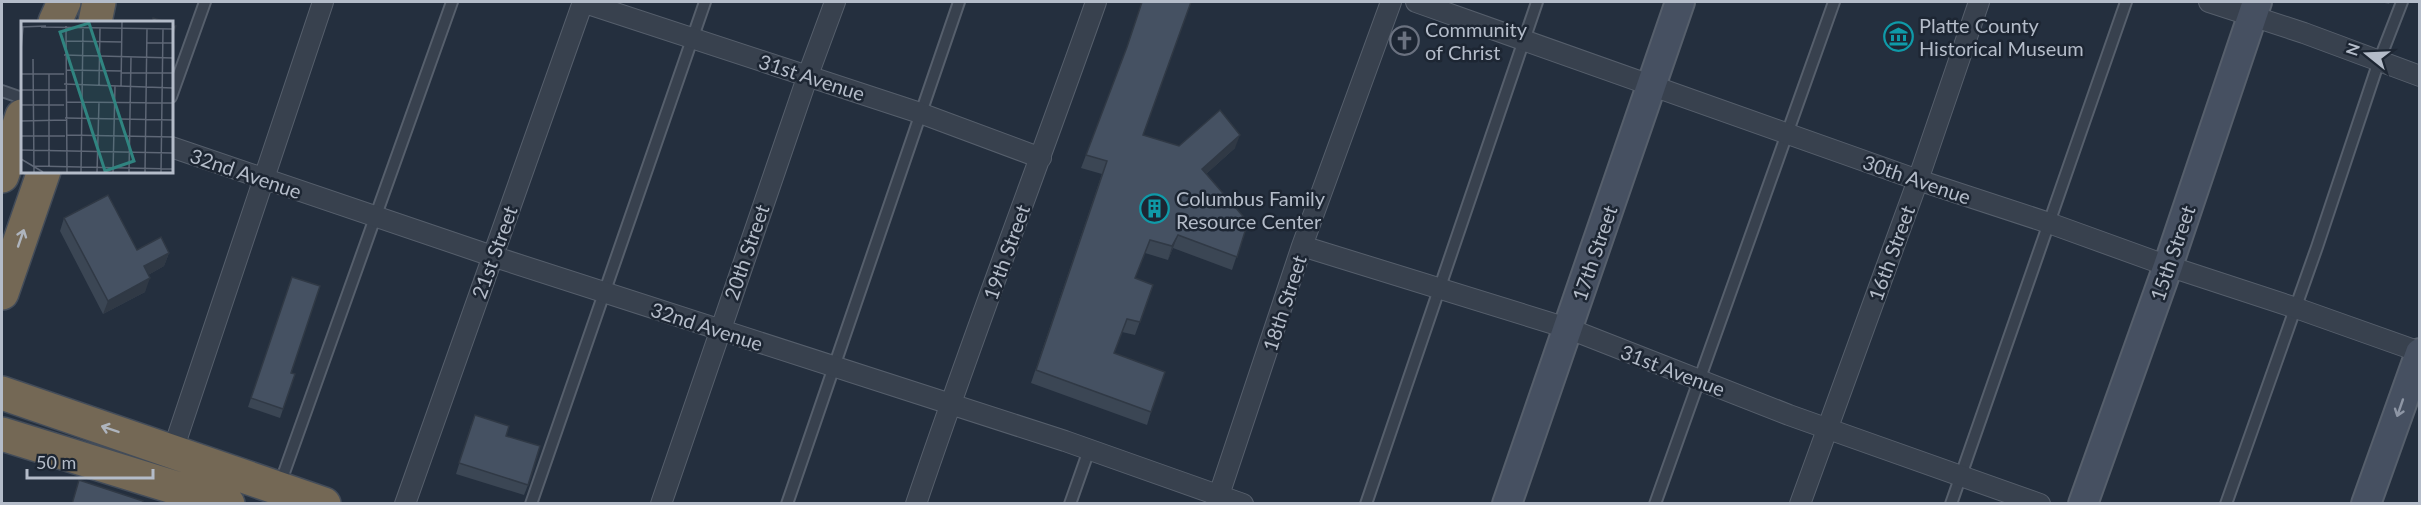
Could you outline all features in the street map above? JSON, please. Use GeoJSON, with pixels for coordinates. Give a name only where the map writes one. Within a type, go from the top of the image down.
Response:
{"type":"FeatureCollection","features":[{"type":"Feature","properties":{"kind":"highway"},"geometry":{"type":"LineString","coordinates":[[55,21],[64,2]]}},
{"type":"Feature","properties":{"kind":"highway"},"geometry":{"type":"LineString","coordinates":[[95,21],[99,2]]}},
{"type":"Feature","properties":{"kind":"highway"},"geometry":{"type":"LineString","coordinates":[[2,176],[21,119]]}},
{"type":"Feature","properties":{"kind":"highway"},"geometry":{"type":"LineString","coordinates":[[2,293],[44,172]]}},
{"type":"Feature","properties":{"kind":"highway"},"geometry":{"type":"LineString","coordinates":[[2,393],[173,450],[324,504]]}},
{"type":"Feature","properties":{"kind":"highway"},"geometry":{"type":"LineString","coordinates":[[2,434],[228,504]]}},
{"type":"Feature","properties":{"kind":"main road","name":"17th Street"},"geometry":{"type":"LineString","coordinates":[[1507,504],[1680,2]]}},
{"type":"Feature","properties":{"kind":"main road","name":"15th Street"},"geometry":{"type":"LineString","coordinates":[[2083,504],[2168,266],[2254,9]]}},
{"type":"Feature","properties":{"kind":"main road"},"geometry":{"type":"LineString","coordinates":[[2366,504],[2420,352]]}},
{"type":"Feature","properties":{"kind":"street"},"geometry":{"type":"LineString","coordinates":[[173,450],[262,178],[323,2]]}},
{"type":"Feature","properties":{"kind":"street","name":"31st Avenue"},"geometry":{"type":"LineString","coordinates":[[583,2],[920,113],[1041,158]]}},
{"type":"Feature","properties":{"kind":"street","name":"21st Street"},"geometry":{"type":"LineString","coordinates":[[405,504],[583,2]]}},
{"type":"Feature","properties":{"kind":"street","name":"20th Street"},"geometry":{"type":"LineString","coordinates":[[661,504],[807,75],[835,2]]}},
{"type":"Feature","properties":{"kind":"street","name":"19th Street"},"geometry":{"type":"LineString","coordinates":[[916,504],[949,405],[1096,2]]}},
{"type":"Feature","properties":{"kind":"street","name":"18th Street"},"geometry":{"type":"LineString","coordinates":[[1218,500],[1302,246],[1391,2]]}},
{"type":"Feature","properties":{"kind":"street","name":"30th Avenue"},"geometry":{"type":"LineString","coordinates":[[1416,2],[1918,180],[2420,352]]}},
{"type":"Feature","properties":{"kind":"street","name":"16th Street"},"geometry":{"type":"LineString","coordinates":[[1800,504],[1918,180],[1979,2]]}},
{"type":"Feature","properties":{"kind":"street"},"geometry":{"type":"LineString","coordinates":[[2209,2],[2254,9],[2420,76]]}},
{"type":"Feature","properties":{"kind":"street","name":"32nd Avenue"},"geometry":{"type":"LineString","coordinates":[[172,147],[719,331],[1089,450],[1218,500],[1243,504]]}},
{"type":"Feature","properties":{"kind":"street","name":"31st Avenue"},"geometry":{"type":"LineString","coordinates":[[1302,246],[1568,328],[1828,429],[2040,504]]}},
{"type":"Feature","properties":{"kind":"lane"},"geometry":{"type":"LineString","coordinates":[[172,94],[205,2]]}},
{"type":"Feature","properties":{"kind":"lane"},"geometry":{"type":"LineString","coordinates":[[279,487],[452,2]]}},
{"type":"Feature","properties":{"kind":"lane"},"geometry":{"type":"LineString","coordinates":[[531,504],[705,2]]}},
{"type":"Feature","properties":{"kind":"lane"},"geometry":{"type":"LineString","coordinates":[[788,504],[959,2]]}},
{"type":"Feature","properties":{"kind":"lane"},"geometry":{"type":"LineString","coordinates":[[1366,504],[1537,2]]}},
{"type":"Feature","properties":{"kind":"lane"},"geometry":{"type":"LineString","coordinates":[[1655,504],[1834,2]]}},
{"type":"Feature","properties":{"kind":"lane"},"geometry":{"type":"LineString","coordinates":[[1951,504],[2126,2]]}},
{"type":"Feature","properties":{"kind":"lane"},"geometry":{"type":"LineString","coordinates":[[2226,504],[2296,308],[2379,61],[2402,2]]}},
{"type":"Feature","properties":{"kind":"lane"},"geometry":{"type":"LineString","coordinates":[[2,91],[21,98]]}},
{"type":"Feature","properties":{"kind":"lane"},"geometry":{"type":"LineString","coordinates":[[1070,504],[1089,450]]}},
{"type":"Feature","properties":{"kind":"building","name":"Columbus Family Resource Center"},"geometry":{"type":"Polygon","coordinates":[[[1142,2],[1191,2],[1143,135],[1179,146],[1220,110],[1240,135],[1202,169],[1248,222],[1237,257],[1178,235],[1172,246],[1150,240],[1135,278],[1153,285],[1140,322],[1127,319],[1114,353],[1165,372],[1151,412],[1036,370],[1107,161],[1086,155],[1142,2]]]}},
{"type":"Feature","properties":{"kind":"building"},"geometry":{"type":"Polygon","coordinates":[[[172,24],[176,26],[172,37],[172,24]]]}},
{"type":"Feature","properties":{"kind":"building"},"geometry":{"type":"Polygon","coordinates":[[[108,195],[137,250],[161,237],[169,253],[144,266],[150,278],[108,301],[64,218],[108,195]]]}},
{"type":"Feature","properties":{"kind":"building"},"geometry":{"type":"Polygon","coordinates":[[[292,277],[320,286],[291,373],[295,374],[283,409],[251,398],[292,277]]]}},
{"type":"Feature","properties":{"kind":"building"},"geometry":{"type":"Polygon","coordinates":[[[475,415],[509,426],[506,436],[540,446],[528,485],[459,463],[475,415]]]}},
{"type":"Feature","properties":{"kind":"building"},"geometry":{"type":"Polygon","coordinates":[[[79,480],[143,501],[142,504],[72,504],[79,480]]]}},
{"type":"Feature","properties":{"kind":"place","name":"Platte County Historical Museum"},"geometry":{"type":"Point","coordinates":[1898,36]}},
{"type":"Feature","properties":{"kind":"place","name":"Community of Christ"},"geometry":{"type":"Point","coordinates":[1404,41]}},
{"type":"Feature","properties":{"kind":"place","name":"Columbus Family Resource Center"},"geometry":{"type":"Point","coordinates":[1155,209]}}]}
